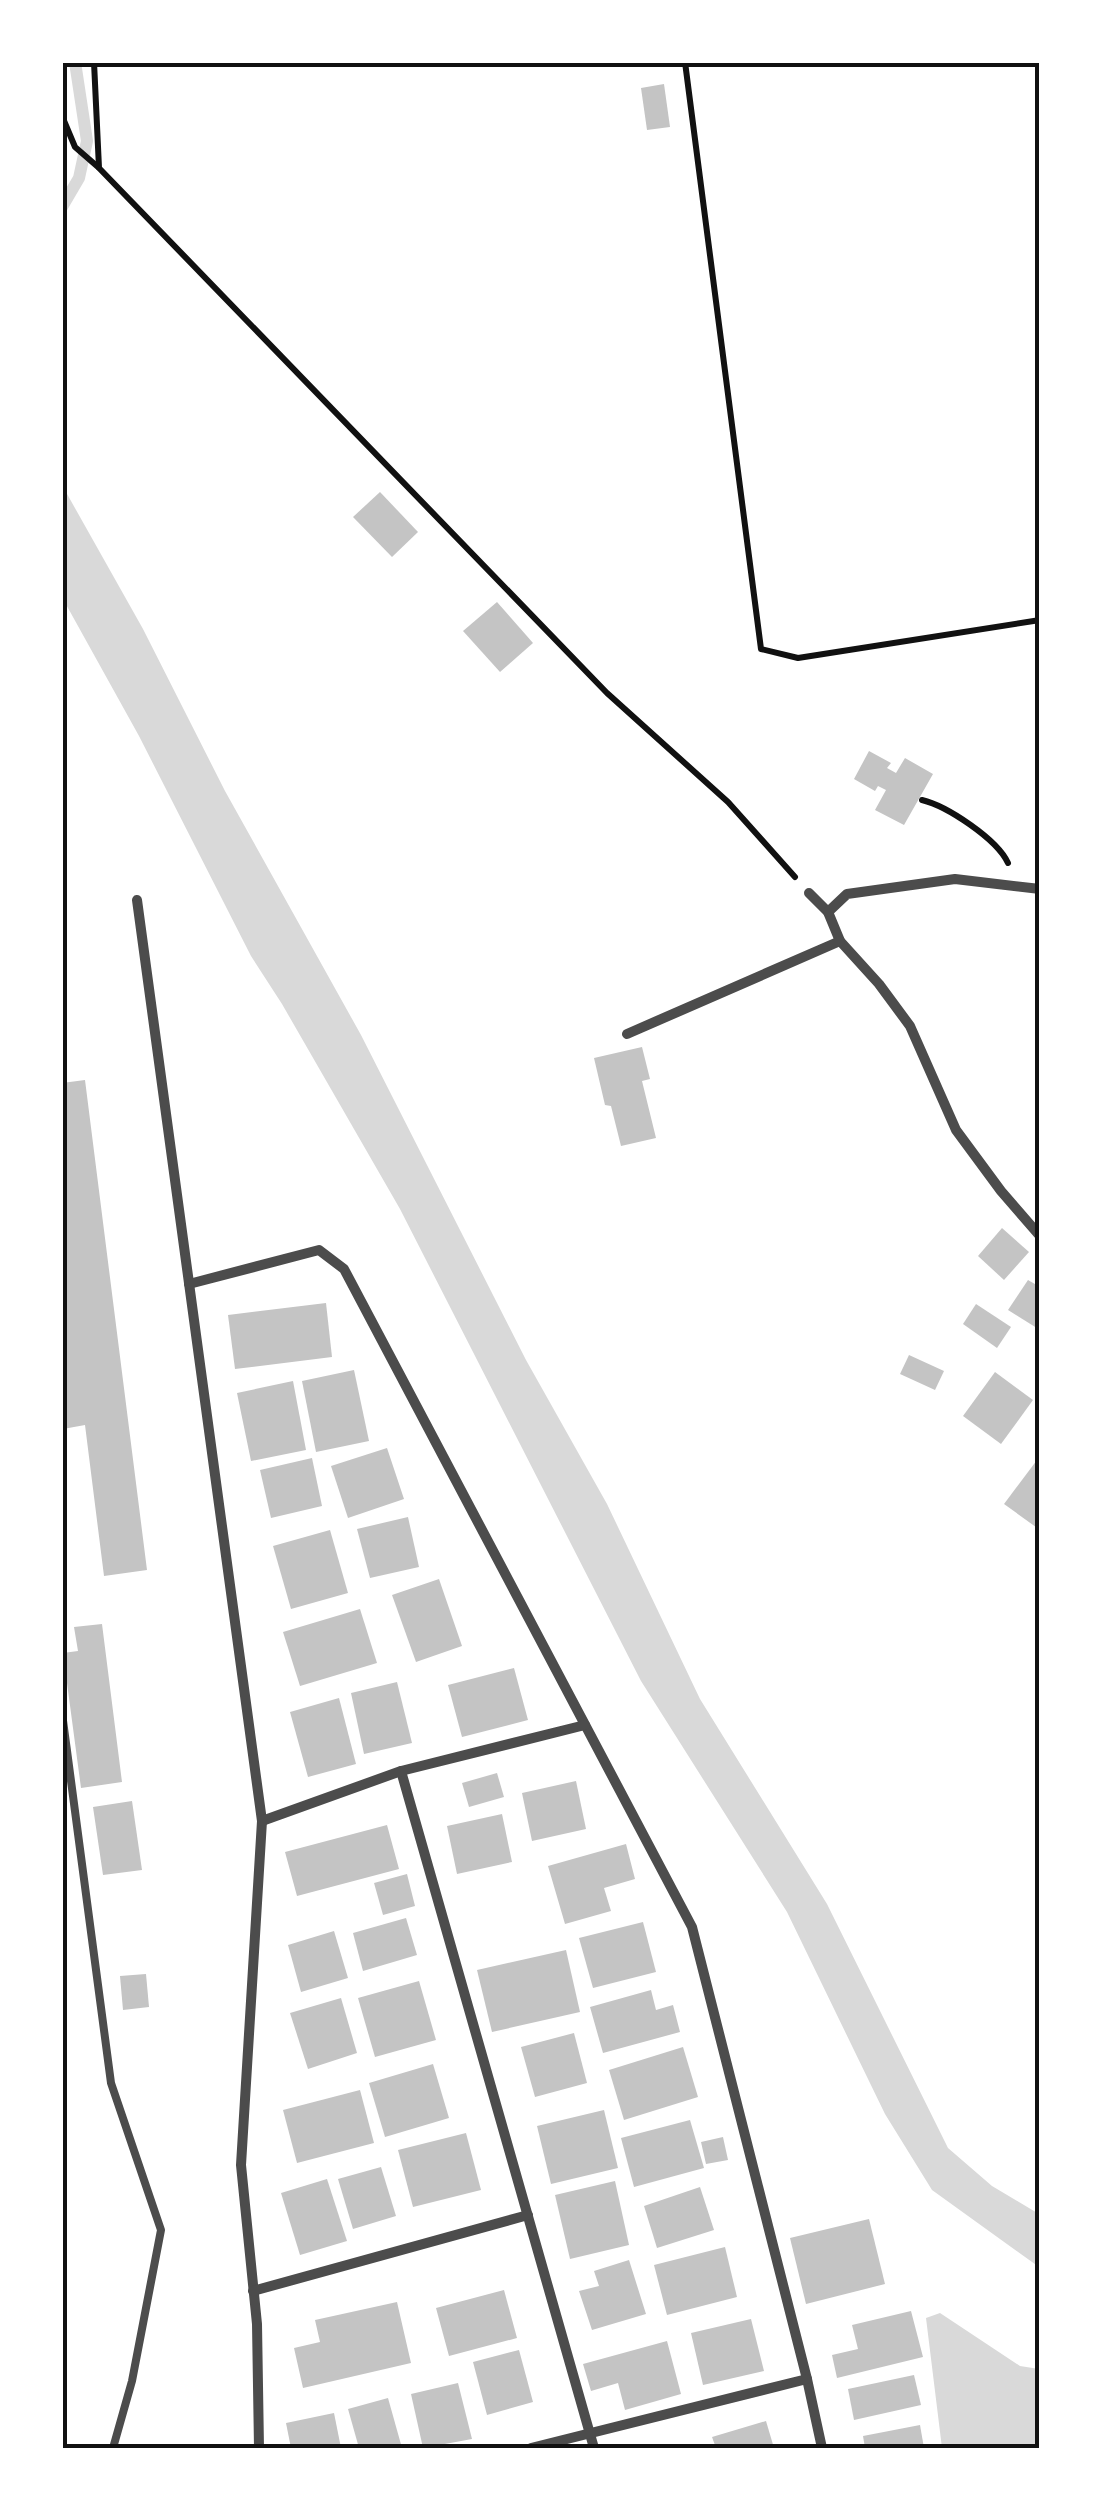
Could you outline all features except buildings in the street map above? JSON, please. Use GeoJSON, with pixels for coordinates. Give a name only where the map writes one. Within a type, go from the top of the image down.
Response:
{"type":"FeatureCollection","features":[{"type":"Feature","properties":{"kind":"street"},"geometry":{"type":"LineString","coordinates":[[828,912],[848,894],[954,879],[1040,889]]}},
{"type":"Feature","properties":{"kind":"street"},"geometry":{"type":"LineString","coordinates":[[810,893],[828,912],[840,941],[910,1026],[956,1130],[1001,1192],[1040,1236]]}},
{"type":"Feature","properties":{"kind":"street"},"geometry":{"type":"LineString","coordinates":[[137,900],[262,1821],[241,2165],[254,2291],[259,2448]]}},
{"type":"Feature","properties":{"kind":"street"},"geometry":{"type":"LineString","coordinates":[[626,1034],[840,941]]}},
{"type":"Feature","properties":{"kind":"street"},"geometry":{"type":"LineString","coordinates":[[190,1284],[320,1250],[344,1269],[692,1927],[822,2448]]}},
{"type":"Feature","properties":{"kind":"street"},"geometry":{"type":"LineString","coordinates":[[262,1821],[401,1771],[585,1725]]}},
{"type":"Feature","properties":{"kind":"street"},"geometry":{"type":"LineString","coordinates":[[401,1771],[594,2448]]}},
{"type":"Feature","properties":{"kind":"street"},"geometry":{"type":"LineString","coordinates":[[254,2291],[528,2215]]}},
{"type":"Feature","properties":{"kind":"street"},"geometry":{"type":"LineString","coordinates":[[531,2448],[807,2379]]}},
{"type":"Feature","properties":{"kind":"lane"},"geometry":{"type":"LineString","coordinates":[[62,1714],[111,2083],[161,2230],[132,2382],[114,2448]]}},
{"type":"Feature","properties":{"kind":"path"},"geometry":{"type":"LineString","coordinates":[[94,62],[99,168]]}},
{"type":"Feature","properties":{"kind":"path"},"geometry":{"type":"LineString","coordinates":[[685,62],[761,649],[798,658],[1040,620]]}},
{"type":"Feature","properties":{"kind":"path"},"geometry":{"type":"LineString","coordinates":[[62,116],[79,152],[99,168],[607,692],[728,802],[810,893]]}},
{"type":"Feature","properties":{"kind":"path"},"geometry":{"type":"LineString","coordinates":[[922,800],[940,804],[1002,850],[1019,886]]}},
{"type":"Feature","properties":{"kind":"shaded area"},"geometry":{"type":"Polygon","coordinates":[[[62,485],[361,1035],[526,1360],[607,1504],[700,1699],[827,1904],[948,2148],[992,2186],[1039,2214],[1039,2267],[932,2190],[885,2114],[787,1912],[641,1681],[400,1209],[251,956],[139,736],[63,599],[62,485]]]}},
{"type":"Feature","properties":{"kind":"shaded area"},"geometry":{"type":"Polygon","coordinates":[[[940,2313],[1020,2366],[1039,2369],[1039,2448],[942,2448],[926,2318],[940,2313]]]}},
{"type":"Feature","properties":{"kind":"waterway"},"geometry":{"type":"LineString","coordinates":[[62,207],[79,178],[87,141],[75,62]]}}]}
